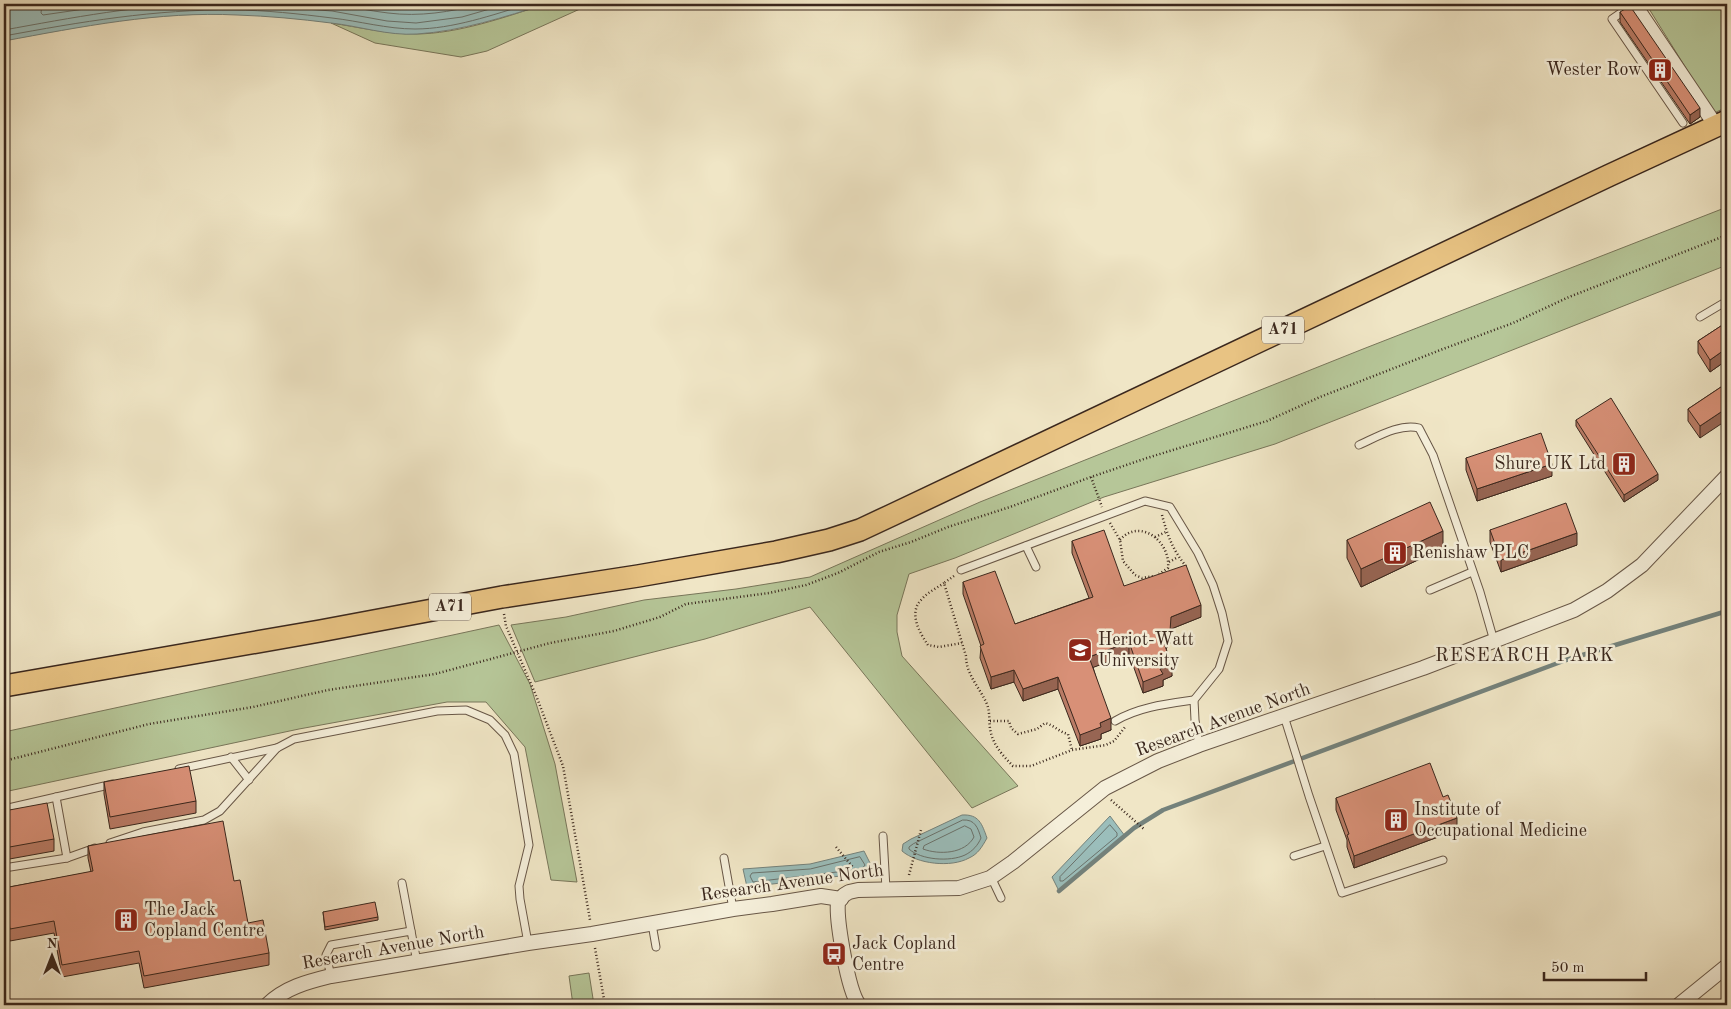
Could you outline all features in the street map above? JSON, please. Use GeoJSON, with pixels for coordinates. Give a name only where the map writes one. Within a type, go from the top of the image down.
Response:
{"type":"FeatureCollection","features":[{"type":"Feature","properties":{"kind":"main road","name":"A71"},"geometry":{"type":"LineString","coordinates":[[4,686],[502,597],[776,552],[829,540],[860,530],[1722,124]]}},
{"type":"Feature","properties":{"kind":"street"},"geometry":{"type":"LineString","coordinates":[[1634,4],[1722,124]]}},
{"type":"Feature","properties":{"kind":"street","name":"Research Avenue North"},"geometry":{"type":"LineString","coordinates":[[267,1005],[276,996],[299,984],[331,976],[733,909],[821,896],[840,898],[849,892],[886,888],[959,888],[991,877],[1013,862],[1105,788],[1158,761],[1199,745],[1423,668],[1574,610],[1607,591],[1642,565],[1727,476]]}},
{"type":"Feature","properties":{"kind":"street"},"geometry":{"type":"LineString","coordinates":[[840,898],[837,907],[846,968],[854,998],[859,1005]]}},
{"type":"Feature","properties":{"kind":"street"},"geometry":{"type":"LineString","coordinates":[[1678,1005],[1727,966]]}},
{"type":"Feature","properties":{"kind":"lane"},"geometry":{"type":"LineString","coordinates":[[1634,4],[1612,19],[1683,123]]}},
{"type":"Feature","properties":{"kind":"lane"},"geometry":{"type":"LineString","coordinates":[[1700,317],[1727,301]]}},
{"type":"Feature","properties":{"kind":"lane"},"geometry":{"type":"LineString","coordinates":[[1359,445],[1389,432],[1411,426],[1419,428],[1433,455],[1494,641]]}},
{"type":"Feature","properties":{"kind":"lane"},"geometry":{"type":"LineString","coordinates":[[961,570],[1145,501],[1170,507],[1198,553],[1213,585],[1228,641],[1219,669],[1194,700],[1199,745]]}},
{"type":"Feature","properties":{"kind":"lane"},"geometry":{"type":"LineString","coordinates":[[1026,546],[1036,567]]}},
{"type":"Feature","properties":{"kind":"lane"},"geometry":{"type":"LineString","coordinates":[[1430,590],[1472,572]]}},
{"type":"Feature","properties":{"kind":"lane"},"geometry":{"type":"LineString","coordinates":[[1115,722],[1129,713],[1153,706],[1194,700]]}},
{"type":"Feature","properties":{"kind":"lane"},"geometry":{"type":"LineString","coordinates":[[175,770],[277,748],[294,739],[437,710],[466,710],[490,720],[505,735],[514,754],[529,845],[519,886],[528,943]]}},
{"type":"Feature","properties":{"kind":"lane"},"geometry":{"type":"LineString","coordinates":[[1284,716],[1325,846],[1342,893],[1443,860]]}},
{"type":"Feature","properties":{"kind":"lane"},"geometry":{"type":"LineString","coordinates":[[4,868],[67,858],[143,832],[204,820],[220,811],[277,748]]}},
{"type":"Feature","properties":{"kind":"lane"},"geometry":{"type":"LineString","coordinates":[[231,757],[248,780]]}},
{"type":"Feature","properties":{"kind":"lane"},"geometry":{"type":"LineString","coordinates":[[4,809],[120,782]]}},
{"type":"Feature","properties":{"kind":"lane"},"geometry":{"type":"LineString","coordinates":[[56,797],[67,858]]}},
{"type":"Feature","properties":{"kind":"lane"},"geometry":{"type":"LineString","coordinates":[[884,836],[886,888]]}},
{"type":"Feature","properties":{"kind":"lane"},"geometry":{"type":"LineString","coordinates":[[1294,856],[1325,846]]}},
{"type":"Feature","properties":{"kind":"lane"},"geometry":{"type":"LineString","coordinates":[[724,858],[733,909]]}},
{"type":"Feature","properties":{"kind":"lane"},"geometry":{"type":"LineString","coordinates":[[991,877],[1001,898]]}},
{"type":"Feature","properties":{"kind":"lane"},"geometry":{"type":"LineString","coordinates":[[402,883],[417,962]]}},
{"type":"Feature","properties":{"kind":"lane"},"geometry":{"type":"LineString","coordinates":[[652,924],[656,947]]}},
{"type":"Feature","properties":{"kind":"lane"},"geometry":{"type":"LineString","coordinates":[[331,976],[326,955],[331,946],[411,931]]}},
{"type":"Feature","properties":{"kind":"path"},"geometry":{"type":"LineString","coordinates":[[4,6],[17,4]]}},
{"type":"Feature","properties":{"kind":"path"},"geometry":{"type":"LineString","coordinates":[[1159,504],[1166,532],[1178,557],[1186,566]]}},
{"type":"Feature","properties":{"kind":"path"},"geometry":{"type":"LineString","coordinates":[[1134,530],[1145,532],[1155,537],[1162,545],[1169,562],[1168,568],[1159,574],[1142,578],[1135,575],[1123,561],[1120,540],[1126,533],[1134,530]]}},
{"type":"Feature","properties":{"kind":"path"},"geometry":{"type":"LineString","coordinates":[[1155,537],[1166,532]]}},
{"type":"Feature","properties":{"kind":"path"},"geometry":{"type":"LineString","coordinates":[[1169,562],[1178,557]]}},
{"type":"Feature","properties":{"kind":"path"},"geometry":{"type":"LineString","coordinates":[[961,570],[920,600],[915,614],[920,633],[928,645],[939,647],[962,643]]}},
{"type":"Feature","properties":{"kind":"path"},"geometry":{"type":"LineString","coordinates":[[1158,580],[1159,574]]}},
{"type":"Feature","properties":{"kind":"path"},"geometry":{"type":"LineString","coordinates":[[944,583],[966,663],[978,691],[986,701],[990,720],[990,733],[999,751],[1013,766],[1030,766],[1072,750],[1106,745],[1114,741],[1131,717],[1129,713]]}},
{"type":"Feature","properties":{"kind":"path"},"geometry":{"type":"LineString","coordinates":[[502,597],[506,626],[530,679],[563,766],[605,1005]]}},
{"type":"Feature","properties":{"kind":"path"},"geometry":{"type":"LineString","coordinates":[[990,720],[1009,720],[1011,728],[1018,734],[1037,729],[1045,723],[1052,725],[1064,734],[1068,734],[1072,750]]}},
{"type":"Feature","properties":{"kind":"path"},"geometry":{"type":"LineString","coordinates":[[1111,800],[1145,830]]}},
{"type":"Feature","properties":{"kind":"path"},"geometry":{"type":"LineString","coordinates":[[912,865],[921,830]]}},
{"type":"Feature","properties":{"kind":"path"},"geometry":{"type":"LineString","coordinates":[[836,847],[860,876]]}},
{"type":"Feature","properties":{"kind":"green space"},"geometry":{"type":"Polygon","coordinates":[[[546,4],[591,4],[487,51],[461,57],[375,43],[331,23],[394,33],[431,33],[481,24],[546,4]]]}},
{"type":"Feature","properties":{"kind":"green space"},"geometry":{"type":"Polygon","coordinates":[[[1646,4],[1718,4],[1727,9],[1727,107],[1714,113],[1646,4]]]}},
{"type":"Feature","properties":{"kind":"green space"},"geometry":{"type":"Polygon","coordinates":[[[1727,207],[1727,265],[1275,444],[1104,497],[955,558],[909,574],[897,615],[897,632],[902,656],[1018,786],[972,808],[810,607],[705,639],[535,682],[511,625],[566,617],[644,600],[736,589],[810,577],[980,502],[1363,349],[1727,207]]]}},
{"type":"Feature","properties":{"kind":"green space"},"geometry":{"type":"Polygon","coordinates":[[[499,625],[530,684],[555,764],[577,882],[551,880],[525,747],[486,702],[447,702],[299,729],[4,792],[4,732],[499,625]]]}},
{"type":"Feature","properties":{"kind":"green space"},"geometry":{"type":"Polygon","coordinates":[[[589,973],[594,1005],[573,1005],[569,976],[589,973]]]}},
{"type":"Feature","properties":{"kind":"water"},"geometry":{"type":"Polygon","coordinates":[[[35,4],[384,4],[441,6],[447,4],[546,4],[467,27],[417,34],[395,34],[342,24],[296,19],[208,14],[120,21],[4,41],[4,10],[35,4]]]}},
{"type":"Feature","properties":{"kind":"water"},"geometry":{"type":"Polygon","coordinates":[[[962,815],[976,818],[987,838],[980,850],[972,856],[962,861],[944,864],[925,862],[902,851],[903,844],[911,839],[962,815]]]}},
{"type":"Feature","properties":{"kind":"water"},"geometry":{"type":"Polygon","coordinates":[[[1110,816],[1125,836],[1059,891],[1052,877],[1110,816]]]}},
{"type":"Feature","properties":{"kind":"water"},"geometry":{"type":"Polygon","coordinates":[[[864,851],[871,865],[866,873],[747,887],[743,869],[810,864],[864,851]]]}},
{"type":"Feature","properties":{"kind":"building"},"geometry":{"type":"Polygon","coordinates":[[[1630,6],[1700,108],[1690,115],[1620,12],[1630,6]]]}},
{"type":"Feature","properties":{"kind":"building"},"geometry":{"type":"Polygon","coordinates":[[[1727,322],[1727,348],[1710,360],[1698,341],[1727,322]]]}},
{"type":"Feature","properties":{"kind":"building"},"geometry":{"type":"Polygon","coordinates":[[[1727,383],[1727,408],[1700,426],[1688,409],[1727,383]]]}},
{"type":"Feature","properties":{"kind":"building","name":"Shure UK Ltd"},"geometry":{"type":"Polygon","coordinates":[[[1611,398],[1658,474],[1624,495],[1576,420],[1611,398]]]}},
{"type":"Feature","properties":{"kind":"building"},"geometry":{"type":"Polygon","coordinates":[[[1541,433],[1552,464],[1477,489],[1466,458],[1541,433]]]}},
{"type":"Feature","properties":{"kind":"building"},"geometry":{"type":"Polygon","coordinates":[[[1430,502],[1443,531],[1361,569],[1347,540],[1430,502]]]}},
{"type":"Feature","properties":{"kind":"building"},"geometry":{"type":"Polygon","coordinates":[[[1566,503],[1577,533],[1501,560],[1490,530],[1566,503]]]}},
{"type":"Feature","properties":{"kind":"building"},"geometry":{"type":"Polygon","coordinates":[[[1104,530],[1124,586],[1186,565],[1201,605],[1171,617],[1170,631],[1163,641],[1172,664],[1160,669],[1163,674],[1143,682],[1129,642],[1089,657],[1111,718],[1100,723],[1101,727],[1080,735],[1058,677],[1023,689],[1014,670],[991,677],[980,646],[984,644],[963,582],[995,571],[1015,624],[1093,597],[1072,541],[1104,530]]]}},
{"type":"Feature","properties":{"kind":"building","name":"Institute of Occupational Medicine"},"geometry":{"type":"Polygon","coordinates":[[[1430,763],[1443,797],[1448,795],[1457,818],[1354,856],[1347,835],[1349,834],[1336,798],[1430,763]]]}},
{"type":"Feature","properties":{"kind":"building"},"geometry":{"type":"Polygon","coordinates":[[[189,766],[196,801],[110,817],[104,782],[189,766]]]}},
{"type":"Feature","properties":{"kind":"building"},"geometry":{"type":"Polygon","coordinates":[[[47,803],[54,839],[4,848],[4,811],[47,803]]]}},
{"type":"Feature","properties":{"kind":"building","name":"The Jack Copland Centre"},"geometry":{"type":"Polygon","coordinates":[[[223,821],[234,881],[240,880],[248,923],[263,920],[269,953],[144,976],[139,951],[62,965],[54,921],[10,929],[4,888],[93,871],[88,846],[223,821]]]}},
{"type":"Feature","properties":{"kind":"building"},"geometry":{"type":"Polygon","coordinates":[[[375,902],[378,917],[325,927],[323,912],[375,902]]]}},
{"type":"Feature","properties":{"kind":"building"},"geometry":{"type":"Polygon","coordinates":[[[1375,999],[1380,1005],[1368,1005],[1375,999]]]}},
{"type":"Feature","properties":{"kind":"waterway"},"geometry":{"type":"LineString","coordinates":[[1059,891],[1134,828],[1163,810],[1566,660],[1727,611]]}},
{"type":"Feature","properties":{"kind":"place","name":"Wester Row"},"geometry":{"type":"Point","coordinates":[1660,70]}},
{"type":"Feature","properties":{"kind":"place","name":"Shure UK Ltd"},"geometry":{"type":"Point","coordinates":[1624,464]}},
{"type":"Feature","properties":{"kind":"place","name":"Renishaw PLC"},"geometry":{"type":"Point","coordinates":[1395,553]}},
{"type":"Feature","properties":{"kind":"place","name":"Heriot-Watt University"},"geometry":{"type":"Point","coordinates":[1080,650]}},
{"type":"Feature","properties":{"kind":"place","name":"Institute of Occupational Medicine"},"geometry":{"type":"Point","coordinates":[1396,820]}},
{"type":"Feature","properties":{"kind":"place","name":"The Jack Copland Centre"},"geometry":{"type":"Point","coordinates":[126,920]}},
{"type":"Feature","properties":{"kind":"place","name":"Jack Copland Centre"},"geometry":{"type":"Point","coordinates":[834,954]}},
{"type":"Feature","properties":{"kind":"district","name":"RESEARCH PARK"},"geometry":{"type":"Point","coordinates":[1525,656]}}]}
